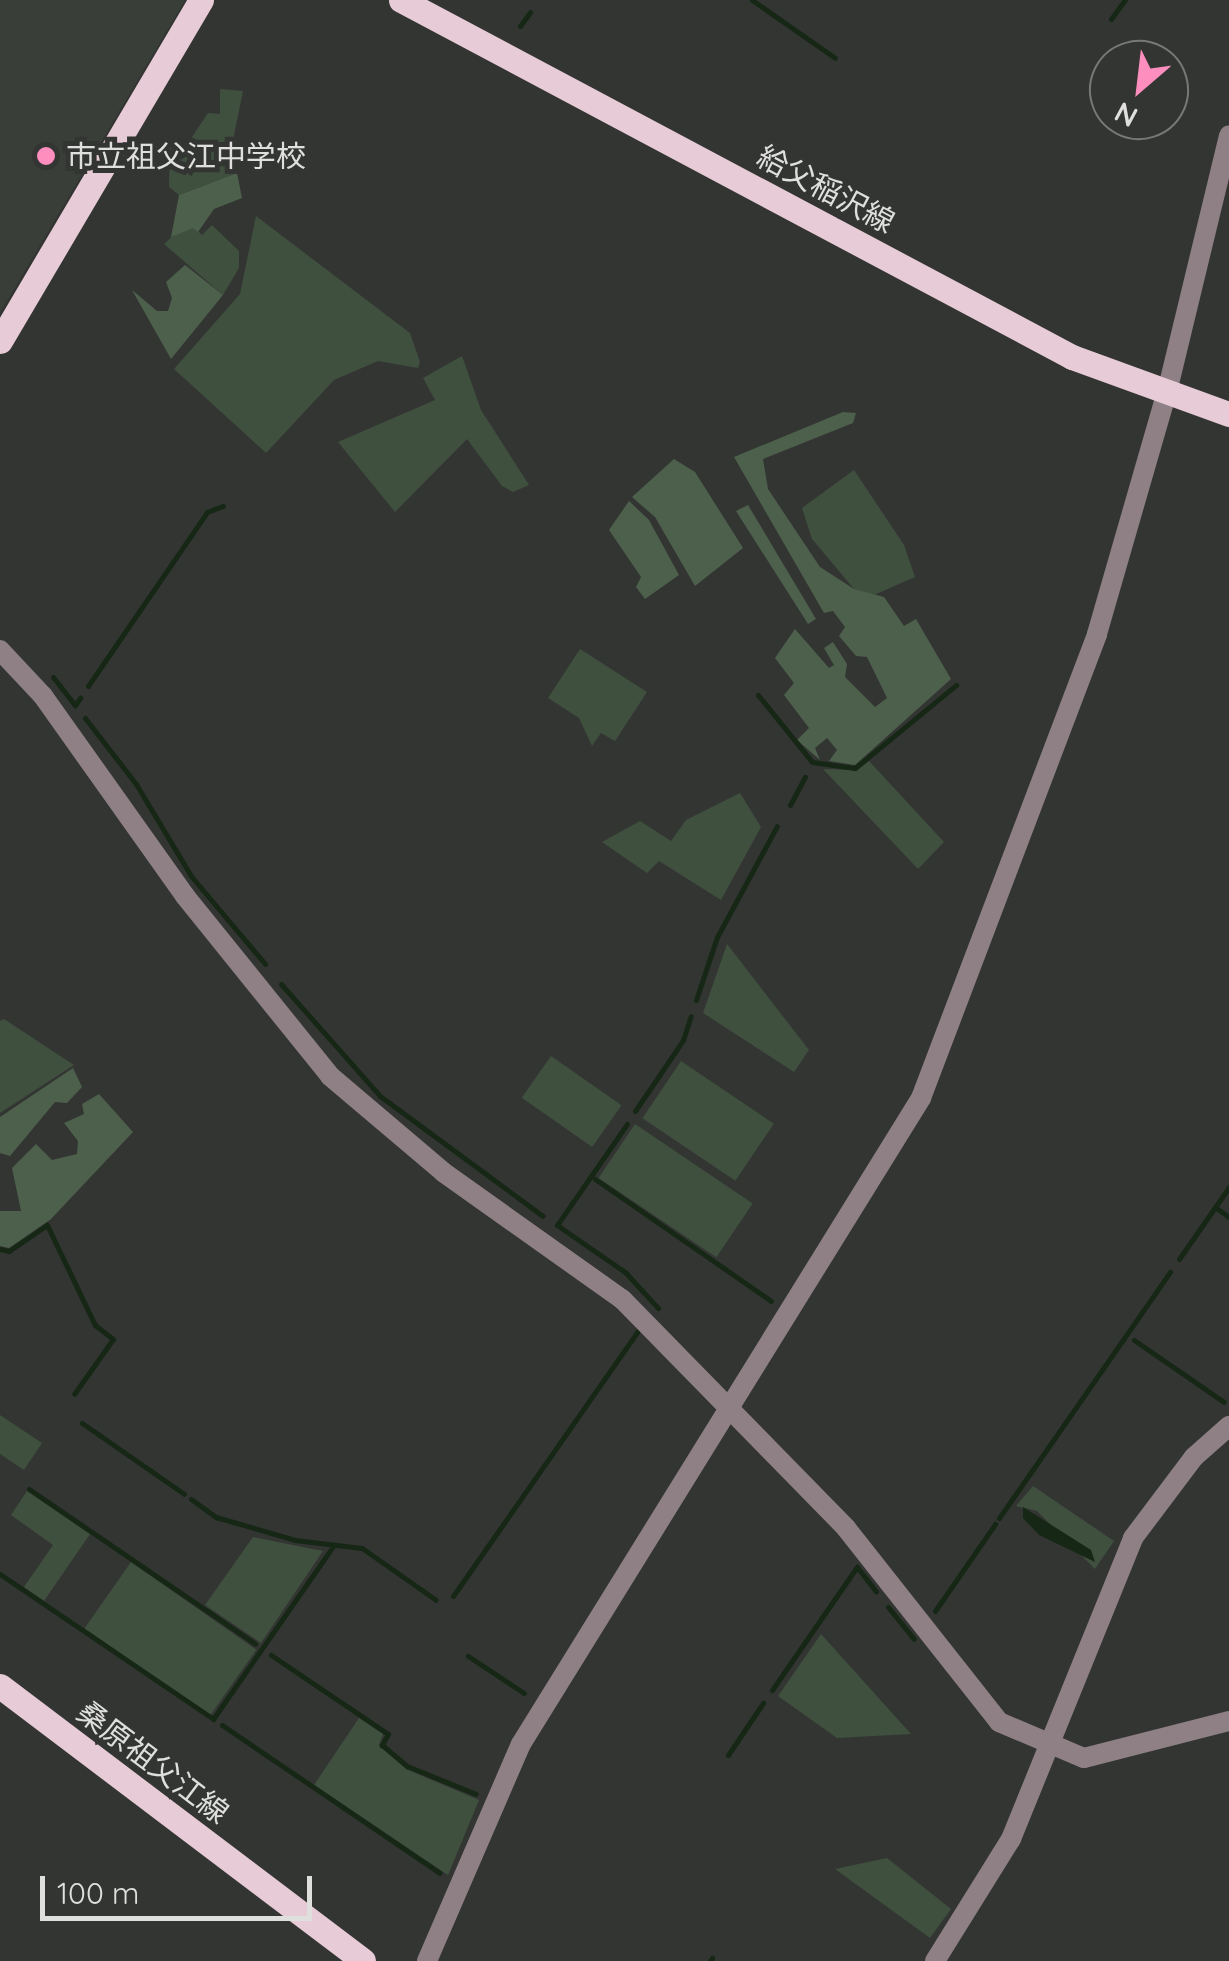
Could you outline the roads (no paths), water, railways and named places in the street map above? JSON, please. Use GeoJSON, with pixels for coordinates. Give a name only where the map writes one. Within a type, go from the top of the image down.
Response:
{"type":"FeatureCollection","features":[{"type":"Feature","properties":{"kind":"main road"},"geometry":{"type":"LineString","coordinates":[[0,342],[201,0]]}},
{"type":"Feature","properties":{"kind":"main road","name":"給父稲沢線"},"geometry":{"type":"LineString","coordinates":[[401,0],[1072,357],[1229,414]]}},
{"type":"Feature","properties":{"kind":"main road","name":"桑原祖父江線"},"geometry":{"type":"LineString","coordinates":[[0,1686],[363,1961]]}},
{"type":"Feature","properties":{"kind":"street"},"geometry":{"type":"LineString","coordinates":[[427,1961],[521,1744],[921,1098],[1096,634],[1167,392],[1229,134]]}},
{"type":"Feature","properties":{"kind":"street"},"geometry":{"type":"LineString","coordinates":[[0,650],[43,696],[185,896],[330,1076],[443,1172],[584,1266],[846,1528],[999,1722],[1084,1758],[1229,1721]]}},
{"type":"Feature","properties":{"kind":"street"},"geometry":{"type":"LineString","coordinates":[[936,1961],[1002,1855],[1052,1743],[1100,1605],[1133,1538],[1194,1457],[1229,1426]]}},
{"type":"Feature","properties":{"kind":"waterway"},"geometry":{"type":"LineString","coordinates":[[752,0],[835,58]]}},
{"type":"Feature","properties":{"kind":"waterway"},"geometry":{"type":"LineString","coordinates":[[1111,19],[1125,0]]}},
{"type":"Feature","properties":{"kind":"waterway"},"geometry":{"type":"LineString","coordinates":[[520,26],[530,12]]}},
{"type":"Feature","properties":{"kind":"waterway"},"geometry":{"type":"LineString","coordinates":[[88,686],[207,512],[223,506]]}},
{"type":"Feature","properties":{"kind":"waterway"},"geometry":{"type":"LineString","coordinates":[[53,677],[75,705],[80,698]]}},
{"type":"Feature","properties":{"kind":"waterway"},"geometry":{"type":"LineString","coordinates":[[758,695],[812,762],[855,768],[956,685]]}},
{"type":"Feature","properties":{"kind":"waterway"},"geometry":{"type":"LineString","coordinates":[[85,718],[136,784],[191,876],[265,964]]}},
{"type":"Feature","properties":{"kind":"waterway"},"geometry":{"type":"LineString","coordinates":[[790,805],[805,777]]}},
{"type":"Feature","properties":{"kind":"waterway"},"geometry":{"type":"LineString","coordinates":[[696,1000],[717,937],[777,826]]}},
{"type":"Feature","properties":{"kind":"waterway"},"geometry":{"type":"LineString","coordinates":[[281,984],[380,1096],[543,1216]]}},
{"type":"Feature","properties":{"kind":"waterway"},"geometry":{"type":"LineString","coordinates":[[635,1111],[683,1040],[691,1016]]}},
{"type":"Feature","properties":{"kind":"waterway"},"geometry":{"type":"LineString","coordinates":[[627,1124],[557,1225],[625,1272],[658,1308]]}},
{"type":"Feature","properties":{"kind":"waterway"},"geometry":{"type":"LineString","coordinates":[[595,1179],[771,1301]]}},
{"type":"Feature","properties":{"kind":"waterway"},"geometry":{"type":"LineString","coordinates":[[1179,1259],[1229,1187]]}},
{"type":"Feature","properties":{"kind":"waterway"},"geometry":{"type":"LineString","coordinates":[[1215,1207],[1229,1217]]}},
{"type":"Feature","properties":{"kind":"waterway"},"geometry":{"type":"LineString","coordinates":[[0,1249],[9,1251],[47,1225],[95,1325],[113,1339],[74,1394]]}},
{"type":"Feature","properties":{"kind":"waterway"},"geometry":{"type":"LineString","coordinates":[[999,1518],[1170,1272]]}},
{"type":"Feature","properties":{"kind":"waterway"},"geometry":{"type":"LineString","coordinates":[[453,1596],[638,1331]]}},
{"type":"Feature","properties":{"kind":"waterway"},"geometry":{"type":"LineString","coordinates":[[1134,1340],[1224,1402]]}},
{"type":"Feature","properties":{"kind":"waterway"},"geometry":{"type":"LineString","coordinates":[[82,1423],[184,1494]]}},
{"type":"Feature","properties":{"kind":"waterway"},"geometry":{"type":"LineString","coordinates":[[29,1489],[255,1644]]}},
{"type":"Feature","properties":{"kind":"waterway"},"geometry":{"type":"LineString","coordinates":[[191,1499],[216,1517],[295,1540],[362,1548],[436,1600]]}},
{"type":"Feature","properties":{"kind":"waterway"},"geometry":{"type":"LineString","coordinates":[[935,1611],[995,1524]]}},
{"type":"Feature","properties":{"kind":"waterway"},"geometry":{"type":"LineString","coordinates":[[0,1574],[213,1719],[334,1545]]}},
{"type":"Feature","properties":{"kind":"waterway"},"geometry":{"type":"LineString","coordinates":[[772,1690],[857,1567],[876,1591]]}},
{"type":"Feature","properties":{"kind":"waterway"},"geometry":{"type":"LineString","coordinates":[[888,1607],[914,1639]]}},
{"type":"Feature","properties":{"kind":"waterway"},"geometry":{"type":"LineString","coordinates":[[271,1655],[388,1734],[382,1745],[407,1766],[476,1794]]}},
{"type":"Feature","properties":{"kind":"waterway"},"geometry":{"type":"LineString","coordinates":[[468,1656],[524,1693]]}},
{"type":"Feature","properties":{"kind":"waterway"},"geometry":{"type":"LineString","coordinates":[[728,1755],[763,1703]]}},
{"type":"Feature","properties":{"kind":"waterway"},"geometry":{"type":"LineString","coordinates":[[222,1725],[440,1873]]}},
{"type":"Feature","properties":{"kind":"place","name":"市立祖父江中学校"},"geometry":{"type":"Point","coordinates":[46,156]}}]}
